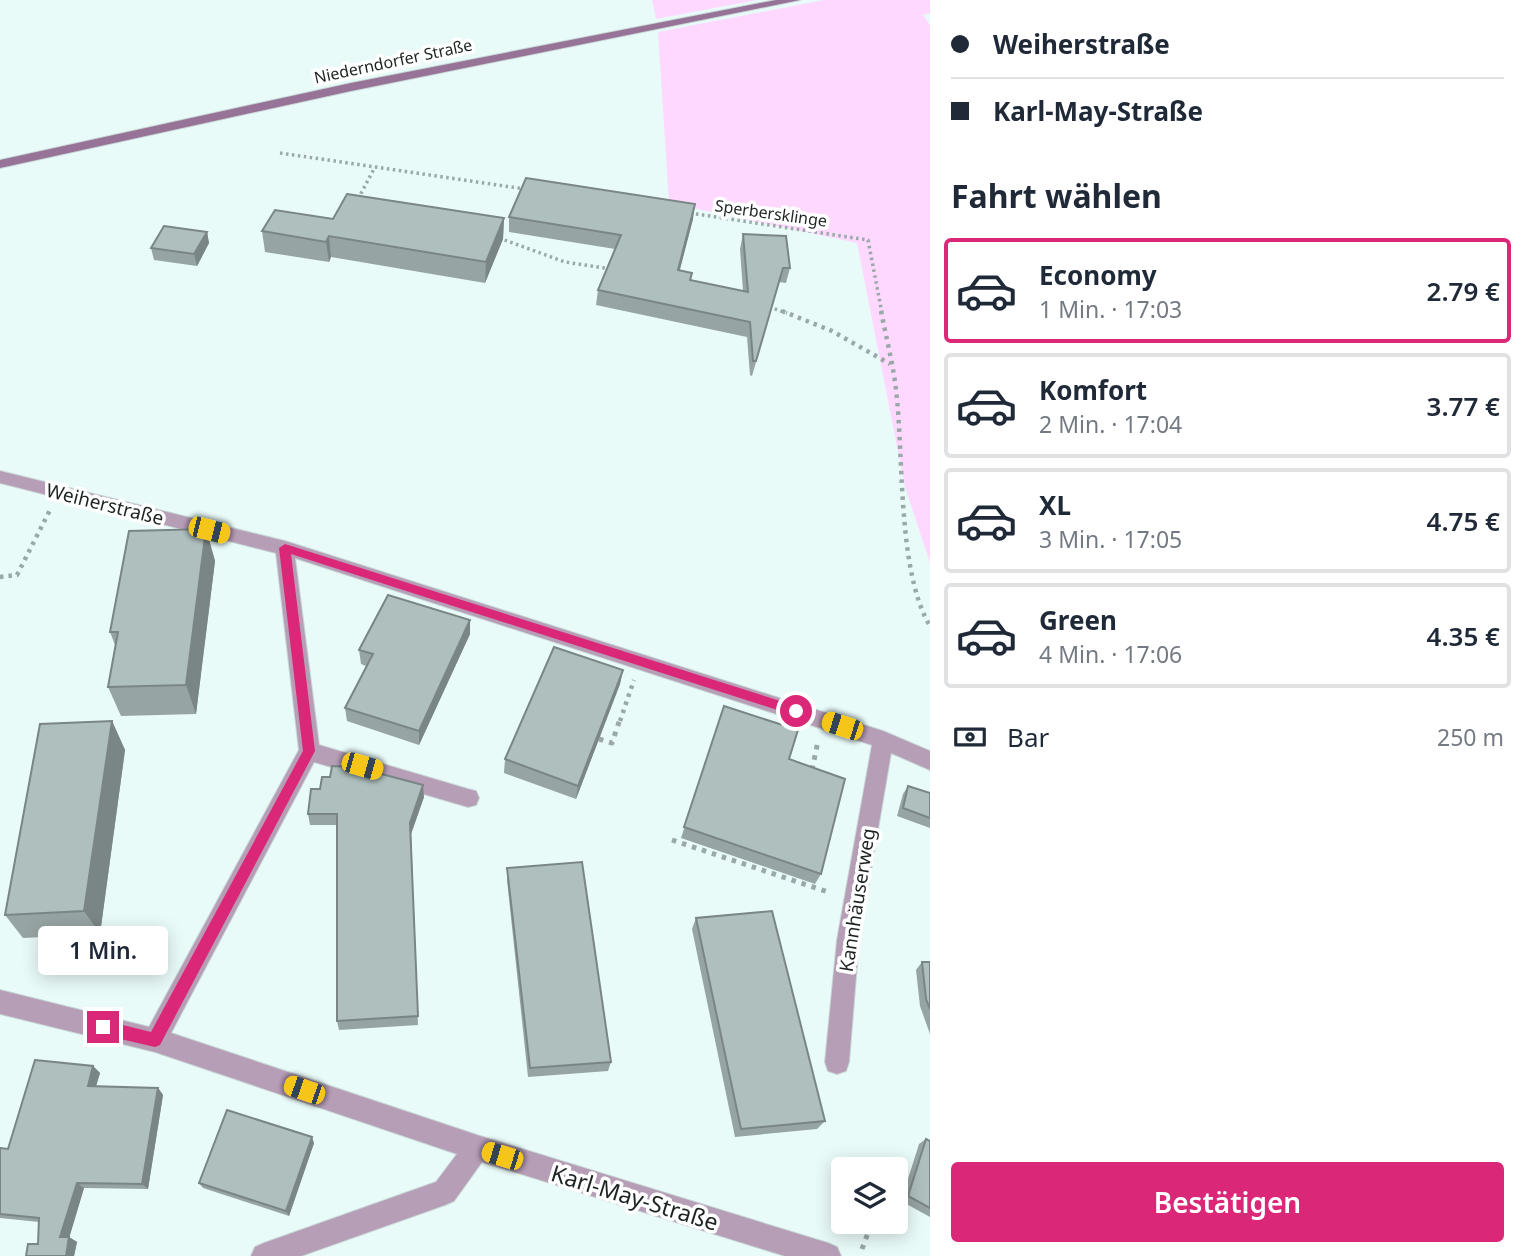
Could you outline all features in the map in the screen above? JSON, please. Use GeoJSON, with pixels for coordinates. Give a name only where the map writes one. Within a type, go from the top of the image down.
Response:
{"type":"FeatureCollection","features":[{"type":"Feature","properties":{"kind":"main road","name":"Niederndorfer Straße"},"geometry":{"type":"LineString","coordinates":[[0,164],[392,79],[794,0]]}},
{"type":"Feature","properties":{"kind":"street","name":"Weiherstraße"},"geometry":{"type":"LineString","coordinates":[[0,477],[285,548],[883,740],[930,761]]}},
{"type":"Feature","properties":{"kind":"street"},"geometry":{"type":"LineString","coordinates":[[155,1040],[309,751],[285,548]]}},
{"type":"Feature","properties":{"kind":"street","name":"Kannhäuserweg"},"geometry":{"type":"LineString","coordinates":[[837,1062],[848,940],[883,740]]}},
{"type":"Feature","properties":{"kind":"street"},"geometry":{"type":"LineString","coordinates":[[309,751],[468,798]]}},
{"type":"Feature","properties":{"kind":"street","name":"Karl-May-Straße"},"geometry":{"type":"LineString","coordinates":[[0,1002],[155,1040],[477,1148],[828,1256]]}},
{"type":"Feature","properties":{"kind":"street"},"geometry":{"type":"LineString","coordinates":[[264,1256],[445,1192],[477,1148]]}},
{"type":"Feature","properties":{"kind":"path"},"geometry":{"type":"LineString","coordinates":[[280,153],[526,189]]}},
{"type":"Feature","properties":{"kind":"path"},"geometry":{"type":"LineString","coordinates":[[355,205],[375,167]]}},
{"type":"Feature","properties":{"kind":"path","name":"Sperbersklinge"},"geometry":{"type":"LineString","coordinates":[[677,211],[868,240],[891,365],[904,507],[918,607],[930,626]]}},
{"type":"Feature","properties":{"kind":"path"},"geometry":{"type":"LineString","coordinates":[[492,235],[527,251],[623,271]]}},
{"type":"Feature","properties":{"kind":"path"},"geometry":{"type":"LineString","coordinates":[[762,305],[800,316],[891,365]]}},
{"type":"Feature","properties":{"kind":"path"},"geometry":{"type":"LineString","coordinates":[[0,576],[17,575],[59,492]]}},
{"type":"Feature","properties":{"kind":"path"},"geometry":{"type":"LineString","coordinates":[[599,739],[612,743],[633,685]]}},
{"type":"Feature","properties":{"kind":"path"},"geometry":{"type":"LineString","coordinates":[[806,771],[812,773],[815,758]]}},
{"type":"Feature","properties":{"kind":"path"},"geometry":{"type":"LineString","coordinates":[[672,840],[855,901]]}},
{"type":"Feature","properties":{"kind":"path"},"geometry":{"type":"LineString","coordinates":[[764,869],[767,856]]}},
{"type":"Feature","properties":{"kind":"path"},"geometry":{"type":"LineString","coordinates":[[862,1249],[868,1234]]}},
{"type":"Feature","properties":{"kind":"shaded area"},"geometry":{"type":"Polygon","coordinates":[[[652,0],[757,0],[656,19],[652,0]]]}},
{"type":"Feature","properties":{"kind":"shaded area"},"geometry":{"type":"Polygon","coordinates":[[[824,0],[930,0],[930,13],[923,15],[930,25],[930,563],[905,487],[857,243],[669,203],[658,32],[824,0]]]}},
{"type":"Feature","properties":{"kind":"building"},"geometry":{"type":"Polygon","coordinates":[[[526,178],[695,204],[678,270],[692,273],[690,280],[748,292],[743,234],[786,236],[790,268],[783,268],[756,361],[753,361],[750,322],[598,290],[621,235],[509,217],[526,178]]]}},
{"type":"Feature","properties":{"kind":"building"},"geometry":{"type":"Polygon","coordinates":[[[347,194],[504,218],[486,262],[329,236],[326,242],[262,231],[275,210],[333,219],[347,194]]]}},
{"type":"Feature","properties":{"kind":"building"},"geometry":{"type":"Polygon","coordinates":[[[164,226],[207,232],[194,254],[151,248],[164,226]]]}},
{"type":"Feature","properties":{"kind":"building"},"geometry":{"type":"Polygon","coordinates":[[[206,529],[186,685],[108,687],[118,632],[110,632],[129,531],[206,529]]]}},
{"type":"Feature","properties":{"kind":"building"},"geometry":{"type":"Polygon","coordinates":[[[388,595],[470,620],[419,731],[345,708],[373,654],[359,650],[388,595]]]}},
{"type":"Feature","properties":{"kind":"building"},"geometry":{"type":"Polygon","coordinates":[[[554,647],[623,670],[578,786],[505,759],[554,647]]]}},
{"type":"Feature","properties":{"kind":"building"},"geometry":{"type":"Polygon","coordinates":[[[724,706],[798,730],[789,759],[845,779],[821,874],[684,827],[724,706]]]}},
{"type":"Feature","properties":{"kind":"building"},"geometry":{"type":"Polygon","coordinates":[[[112,721],[84,911],[5,915],[40,724],[112,721]]]}},
{"type":"Feature","properties":{"kind":"building"},"geometry":{"type":"Polygon","coordinates":[[[332,766],[355,767],[423,785],[410,823],[418,1016],[337,1021],[337,814],[308,814],[311,789],[320,789],[322,777],[330,777],[332,766]]]}},
{"type":"Feature","properties":{"kind":"building"},"geometry":{"type":"Polygon","coordinates":[[[908,786],[930,793],[930,818],[903,808],[908,786]]]}},
{"type":"Feature","properties":{"kind":"building"},"geometry":{"type":"Polygon","coordinates":[[[582,862],[611,1062],[530,1068],[507,868],[582,862]]]}},
{"type":"Feature","properties":{"kind":"building"},"geometry":{"type":"Polygon","coordinates":[[[772,911],[825,1121],[741,1129],[696,918],[772,911]]]}},
{"type":"Feature","properties":{"kind":"building"},"geometry":{"type":"Polygon","coordinates":[[[922,962],[930,962],[930,1009],[926,999],[922,962]]]}},
{"type":"Feature","properties":{"kind":"building"},"geometry":{"type":"Polygon","coordinates":[[[35,1060],[93,1066],[88,1086],[158,1088],[142,1184],[77,1183],[60,1237],[69,1237],[66,1256],[26,1256],[28,1244],[38,1244],[39,1218],[0,1214],[0,1148],[8,1149],[35,1060]]]}},
{"type":"Feature","properties":{"kind":"building"},"geometry":{"type":"Polygon","coordinates":[[[227,1110],[312,1137],[286,1211],[199,1183],[227,1110]]]}},
{"type":"Feature","properties":{"kind":"building"},"geometry":{"type":"Polygon","coordinates":[[[926,1139],[930,1141],[930,1208],[908,1196],[926,1139]]]}},
{"type":"Feature","properties":{"kind":"route"},"geometry":{"type":"LineString","coordinates":[[103,1027],[155,1040],[309,751],[285,548],[796,711]]}}]}
